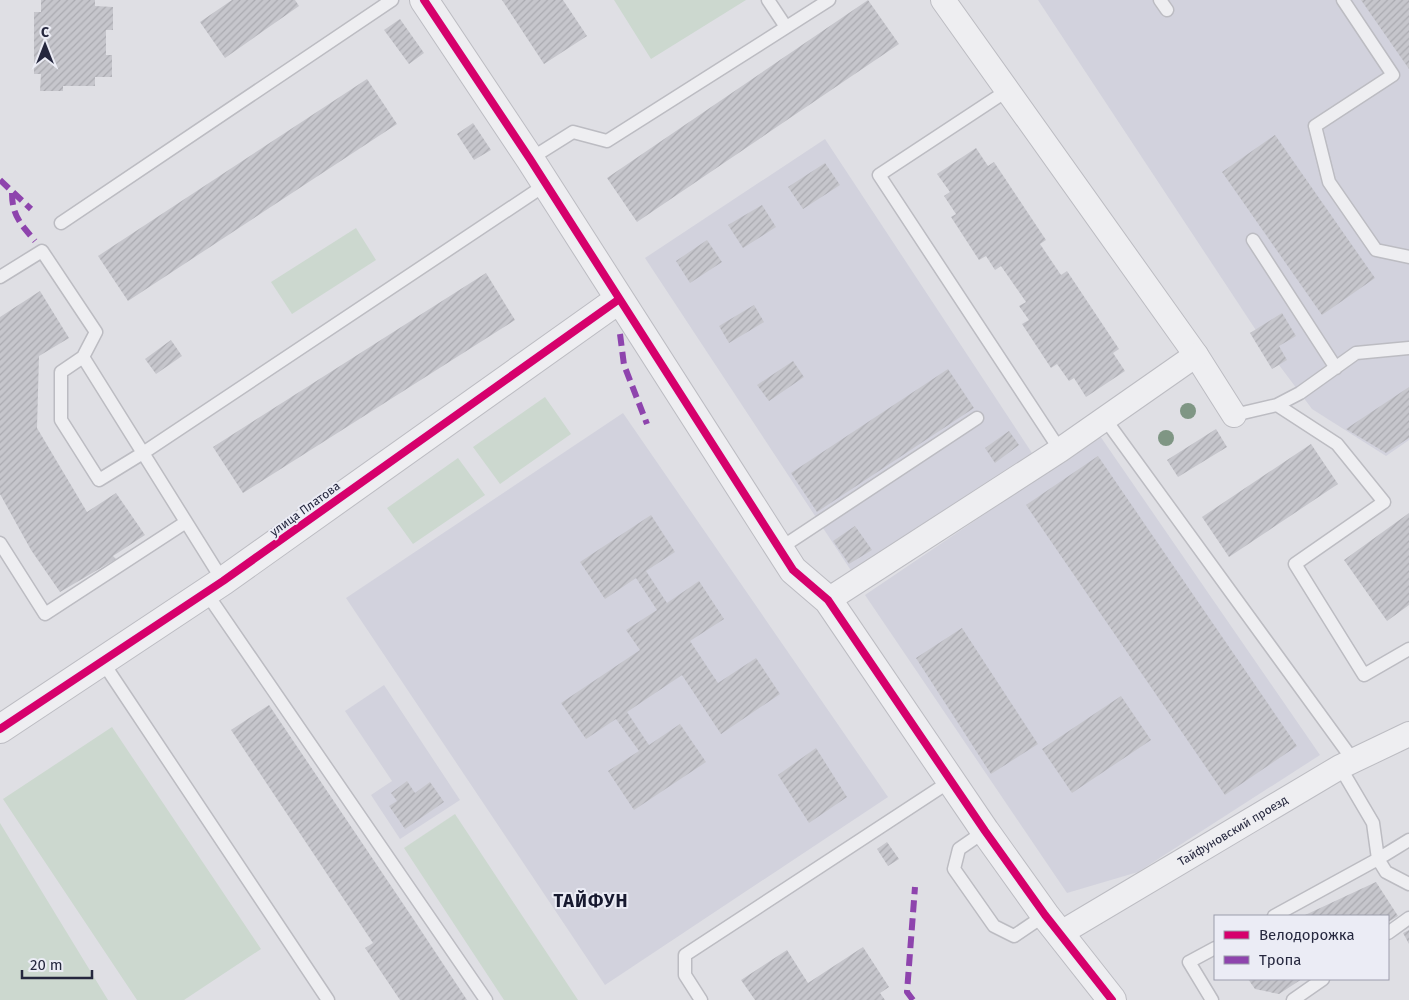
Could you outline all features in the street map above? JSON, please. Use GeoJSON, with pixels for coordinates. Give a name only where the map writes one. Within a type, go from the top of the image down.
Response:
{"type":"FeatureCollection","features":[{"type":"Feature","properties":{"kind":"street"},"geometry":{"type":"LineString","coordinates":[[424,0],[530,160],[618,300],[793,570],[828,600],[985,831],[1053,924],[1112,1000]]}},
{"type":"Feature","properties":{"kind":"street"},"geometry":{"type":"LineString","coordinates":[[943,0],[1196,355],[1234,415]]}},
{"type":"Feature","properties":{"kind":"street","name":"улица Платова"},"geometry":{"type":"LineString","coordinates":[[0,729],[214,586],[618,300]]}},
{"type":"Feature","properties":{"kind":"street"},"geometry":{"type":"LineString","coordinates":[[828,600],[1060,450],[1196,355]]}},
{"type":"Feature","properties":{"kind":"street","name":"Тайфуновский проезд"},"geometry":{"type":"LineString","coordinates":[[1053,924],[1347,764],[1409,734]]}},
{"type":"Feature","properties":{"kind":"lane"},"geometry":{"type":"LineString","coordinates":[[61,223],[392,0]]}},
{"type":"Feature","properties":{"kind":"lane"},"geometry":{"type":"LineString","coordinates":[[768,0],[786,27]]}},
{"type":"Feature","properties":{"kind":"lane"},"geometry":{"type":"LineString","coordinates":[[530,160],[573,132],[607,141],[829,0]]}},
{"type":"Feature","properties":{"kind":"lane"},"geometry":{"type":"LineString","coordinates":[[1344,0],[1393,75],[1315,126],[1329,182],[1376,250],[1409,257]]}},
{"type":"Feature","properties":{"kind":"lane"},"geometry":{"type":"LineString","coordinates":[[1008,90],[879,175],[1060,450]]}},
{"type":"Feature","properties":{"kind":"lane"},"geometry":{"type":"LineString","coordinates":[[0,277],[42,251],[96,332],[83,357],[61,372],[61,420],[99,480],[143,453],[545,185]]}},
{"type":"Feature","properties":{"kind":"lane"},"geometry":{"type":"LineString","coordinates":[[1253,240],[1336,368]]}},
{"type":"Feature","properties":{"kind":"lane"},"geometry":{"type":"LineString","coordinates":[[1234,415],[1277,405],[1300,393],[1356,353],[1409,348]]}},
{"type":"Feature","properties":{"kind":"lane"},"geometry":{"type":"LineString","coordinates":[[83,357],[186,522],[214,586],[486,1000]]}},
{"type":"Feature","properties":{"kind":"lane"},"geometry":{"type":"LineString","coordinates":[[1277,405],[1337,444],[1384,502],[1295,564],[1364,675],[1409,649]]}},
{"type":"Feature","properties":{"kind":"lane"},"geometry":{"type":"LineString","coordinates":[[779,549],[977,418]]}},
{"type":"Feature","properties":{"kind":"lane"},"geometry":{"type":"LineString","coordinates":[[1105,419],[1347,764],[1373,823],[1378,860],[1386,872],[1409,884]]}},
{"type":"Feature","properties":{"kind":"lane"},"geometry":{"type":"LineString","coordinates":[[0,543],[44,614],[186,522]]}},
{"type":"Feature","properties":{"kind":"lane"},"geometry":{"type":"LineString","coordinates":[[102,662],[328,1000]]}},
{"type":"Feature","properties":{"kind":"lane"},"geometry":{"type":"LineString","coordinates":[[701,1000],[685,975],[685,954],[952,780]]}},
{"type":"Feature","properties":{"kind":"lane"},"geometry":{"type":"LineString","coordinates":[[985,831],[959,849],[954,869],[994,926],[1014,936],[1053,924]]}},
{"type":"Feature","properties":{"kind":"lane"},"geometry":{"type":"LineString","coordinates":[[1276,915],[1378,860],[1409,840]]}},
{"type":"Feature","properties":{"kind":"lane"},"geometry":{"type":"LineString","coordinates":[[1389,932],[1409,918]]}},
{"type":"Feature","properties":{"kind":"lane"},"geometry":{"type":"LineString","coordinates":[[1212,1000],[1189,962],[1214,949]]}},
{"type":"Feature","properties":{"kind":"lane"},"geometry":{"type":"LineString","coordinates":[[1293,1000],[1322,980]]}},
{"type":"Feature","properties":{"kind":"shaded area"},"geometry":{"type":"Polygon","coordinates":[[[614,0],[746,0],[651,59],[614,0]]]}},
{"type":"Feature","properties":{"kind":"shaded area"},"geometry":{"type":"Polygon","coordinates":[[[1038,0],[1409,0],[1409,440],[1386,456],[1312,409],[1279,365],[1038,0]]]}},
{"type":"Feature","properties":{"kind":"shaded area"},"geometry":{"type":"Polygon","coordinates":[[[825,139],[1032,453],[852,572],[645,258],[825,139]]]}},
{"type":"Feature","properties":{"kind":"shaded area"},"geometry":{"type":"Polygon","coordinates":[[[356,228],[376,260],[292,314],[271,282],[356,228]]]}},
{"type":"Feature","properties":{"kind":"shaded area"},"geometry":{"type":"Polygon","coordinates":[[[545,397],[571,434],[500,484],[473,447],[545,397]]]}},
{"type":"Feature","properties":{"kind":"shaded area"},"geometry":{"type":"Polygon","coordinates":[[[623,413],[888,797],[605,985],[346,598],[623,413]]]}},
{"type":"Feature","properties":{"kind":"shaded area"},"geometry":{"type":"Polygon","coordinates":[[[1100,436],[1320,755],[1138,872],[1067,893],[865,595],[1100,436]]]}},
{"type":"Feature","properties":{"kind":"shaded area"},"geometry":{"type":"Polygon","coordinates":[[[458,458],[485,495],[413,544],[387,508],[458,458]]]}},
{"type":"Feature","properties":{"kind":"shaded area"},"geometry":{"type":"Polygon","coordinates":[[[384,685],[460,800],[400,839],[371,795],[392,781],[345,711],[384,685]]]}},
{"type":"Feature","properties":{"kind":"shaded area"},"geometry":{"type":"Polygon","coordinates":[[[112,727],[261,949],[184,1000],[137,1000],[3,799],[112,727]]]}},
{"type":"Feature","properties":{"kind":"shaded area"},"geometry":{"type":"Polygon","coordinates":[[[455,814],[578,1000],[504,1000],[404,848],[455,814]]]}},
{"type":"Feature","properties":{"kind":"shaded area"},"geometry":{"type":"Polygon","coordinates":[[[0,823],[108,1000],[0,1000],[0,823]]]}},
{"type":"Feature","properties":{"kind":"building"},"geometry":{"type":"Polygon","coordinates":[[[41,0],[95,0],[95,6],[113,7],[113,30],[106,30],[106,55],[112,55],[112,77],[95,77],[95,86],[63,86],[63,91],[40,91],[41,74],[34,74],[34,12],[41,12],[41,0]]]}},
{"type":"Feature","properties":{"kind":"building"},"geometry":{"type":"Polygon","coordinates":[[[232,0],[295,0],[299,6],[225,58],[200,22],[232,0]]]}},
{"type":"Feature","properties":{"kind":"building"},"geometry":{"type":"Polygon","coordinates":[[[502,0],[563,0],[587,36],[544,64],[502,0]]]}},
{"type":"Feature","properties":{"kind":"building"},"geometry":{"type":"Polygon","coordinates":[[[868,0],[899,44],[637,222],[607,178],[868,0]]]}},
{"type":"Feature","properties":{"kind":"building"},"geometry":{"type":"Polygon","coordinates":[[[1361,0],[1409,0],[1409,69],[1361,0]]]}},
{"type":"Feature","properties":{"kind":"building"},"geometry":{"type":"Polygon","coordinates":[[[400,19],[424,53],[409,64],[384,30],[400,19]]]}},
{"type":"Feature","properties":{"kind":"building"},"geometry":{"type":"Polygon","coordinates":[[[367,79],[397,124],[128,301],[98,256],[367,79]]]}},
{"type":"Feature","properties":{"kind":"building"},"geometry":{"type":"Polygon","coordinates":[[[473,123],[491,150],[474,160],[457,134],[473,123]]]}},
{"type":"Feature","properties":{"kind":"building"},"geometry":{"type":"Polygon","coordinates":[[[1275,135],[1375,278],[1322,315],[1222,172],[1275,135]]]}},
{"type":"Feature","properties":{"kind":"building"},"geometry":{"type":"Polygon","coordinates":[[[976,148],[988,166],[994,162],[1046,240],[1040,244],[1061,275],[1067,271],[1119,349],[1113,353],[1125,371],[1086,397],[1074,378],[1069,381],[1057,364],[1051,368],[1022,324],[1029,320],[1019,306],[1026,302],[1001,266],[995,270],[986,256],[979,260],[951,217],[956,214],[944,196],[950,192],[937,174],[976,148]]]}},
{"type":"Feature","properties":{"kind":"building"},"geometry":{"type":"Polygon","coordinates":[[[825,163],[840,185],[803,209],[788,187],[825,163]]]}},
{"type":"Feature","properties":{"kind":"building"},"geometry":{"type":"Polygon","coordinates":[[[762,205],[776,227],[743,248],[728,225],[762,205]]]}},
{"type":"Feature","properties":{"kind":"building"},"geometry":{"type":"Polygon","coordinates":[[[707,240],[722,262],[690,283],[676,261],[707,240]]]}},
{"type":"Feature","properties":{"kind":"building"},"geometry":{"type":"Polygon","coordinates":[[[486,273],[515,320],[243,493],[213,447],[486,273]]]}},
{"type":"Feature","properties":{"kind":"building"},"geometry":{"type":"Polygon","coordinates":[[[40,291],[69,338],[39,356],[37,428],[87,512],[116,493],[145,535],[113,556],[116,559],[60,592],[31,550],[0,494],[0,317],[40,291]]]}},
{"type":"Feature","properties":{"kind":"building"},"geometry":{"type":"Polygon","coordinates":[[[754,305],[764,322],[729,343],[719,326],[754,305]]]}},
{"type":"Feature","properties":{"kind":"building"},"geometry":{"type":"Polygon","coordinates":[[[1282,313],[1296,336],[1279,346],[1287,360],[1272,369],[1250,333],[1282,313]]]}},
{"type":"Feature","properties":{"kind":"building"},"geometry":{"type":"Polygon","coordinates":[[[171,340],[182,356],[156,374],[145,359],[171,340]]]}},
{"type":"Feature","properties":{"kind":"building"},"geometry":{"type":"Polygon","coordinates":[[[793,361],[804,377],[769,401],[757,385],[793,361]]]}},
{"type":"Feature","properties":{"kind":"building"},"geometry":{"type":"Polygon","coordinates":[[[948,369],[974,408],[817,512],[791,473],[948,369]]]}},
{"type":"Feature","properties":{"kind":"building"},"geometry":{"type":"Polygon","coordinates":[[[1409,387],[1409,438],[1386,453],[1346,429],[1409,387]]]}},
{"type":"Feature","properties":{"kind":"building"},"geometry":{"type":"Polygon","coordinates":[[[1216,429],[1227,447],[1178,477],[1167,460],[1216,429]]]}},
{"type":"Feature","properties":{"kind":"building"},"geometry":{"type":"Polygon","coordinates":[[[1009,431],[1019,445],[995,463],[985,448],[1009,431]]]}},
{"type":"Feature","properties":{"kind":"building"},"geometry":{"type":"Polygon","coordinates":[[[1311,444],[1338,484],[1229,557],[1202,517],[1311,444]]]}},
{"type":"Feature","properties":{"kind":"building"},"geometry":{"type":"Polygon","coordinates":[[[1098,456],[1297,746],[1225,795],[1026,505],[1098,456]]]}},
{"type":"Feature","properties":{"kind":"building"},"geometry":{"type":"Polygon","coordinates":[[[1409,513],[1409,605],[1387,621],[1344,560],[1409,513]]]}},
{"type":"Feature","properties":{"kind":"building"},"geometry":{"type":"Polygon","coordinates":[[[651,515],[675,552],[646,571],[667,603],[699,581],[724,619],[690,641],[718,683],[756,658],[780,694],[721,734],[682,675],[627,712],[649,745],[680,724],[706,762],[634,810],[608,771],[639,751],[616,719],[586,739],[561,703],[640,650],[626,630],[657,610],[636,578],[605,599],[580,562],[651,515]]]}},
{"type":"Feature","properties":{"kind":"building"},"geometry":{"type":"Polygon","coordinates":[[[855,526],[872,550],[849,564],[833,541],[855,526]]]}},
{"type":"Feature","properties":{"kind":"building"},"geometry":{"type":"Polygon","coordinates":[[[962,628],[1038,744],[991,774],[916,658],[962,628]]]}},
{"type":"Feature","properties":{"kind":"building"},"geometry":{"type":"Polygon","coordinates":[[[1121,696],[1151,740],[1072,793],[1042,749],[1121,696]]]}},
{"type":"Feature","properties":{"kind":"building"},"geometry":{"type":"Polygon","coordinates":[[[269,705],[467,1000],[400,1000],[365,948],[373,943],[231,730],[269,705]]]}},
{"type":"Feature","properties":{"kind":"building"},"geometry":{"type":"Polygon","coordinates":[[[816,748],[847,797],[809,823],[778,775],[816,748]]]}},
{"type":"Feature","properties":{"kind":"building"},"geometry":{"type":"Polygon","coordinates":[[[407,781],[415,793],[430,782],[444,802],[405,829],[389,806],[397,801],[391,793],[407,781]]]}},
{"type":"Feature","properties":{"kind":"building"},"geometry":{"type":"Polygon","coordinates":[[[887,842],[899,859],[888,866],[877,849],[887,842]]]}},
{"type":"Feature","properties":{"kind":"building"},"geometry":{"type":"Polygon","coordinates":[[[1376,882],[1398,916],[1389,921],[1389,915],[1305,915],[1376,882]]]}},
{"type":"Feature","properties":{"kind":"building"},"geometry":{"type":"Polygon","coordinates":[[[1409,930],[1409,944],[1403,933],[1409,930]]]}},
{"type":"Feature","properties":{"kind":"building"},"geometry":{"type":"Polygon","coordinates":[[[863,947],[889,987],[880,993],[885,1000],[755,1000],[741,980],[787,950],[808,983],[863,947]]]}},
{"type":"Feature","properties":{"kind":"building"},"geometry":{"type":"Polygon","coordinates":[[[1249,980],[1300,980],[1279,994],[1255,989],[1249,980]]]}},
{"type":"Feature","properties":{"kind":"marked path"},"geometry":{"type":"LineString","coordinates":[[0,180],[31,209]]}},
{"type":"Feature","properties":{"kind":"marked path"},"geometry":{"type":"LineString","coordinates":[[12,193],[16,214],[35,241]]}},
{"type":"Feature","properties":{"kind":"marked path"},"geometry":{"type":"LineString","coordinates":[[620,334],[624,365],[647,424]]}},
{"type":"Feature","properties":{"kind":"marked path"},"geometry":{"type":"LineString","coordinates":[[913,1000],[907,992],[915,887]]}},
{"type":"Feature","properties":{"kind":"cycle path"},"geometry":{"type":"LineString","coordinates":[[424,0],[530,159],[793,570],[828,600],[985,831],[1045,915],[1112,1000]]}},
{"type":"Feature","properties":{"kind":"cycle path"},"geometry":{"type":"LineString","coordinates":[[0,729],[223,581],[618,300]]}},
{"type":"Feature","properties":{"kind":"district","name":"ТАЙФУН"},"geometry":{"type":"Point","coordinates":[591,901]}}]}
